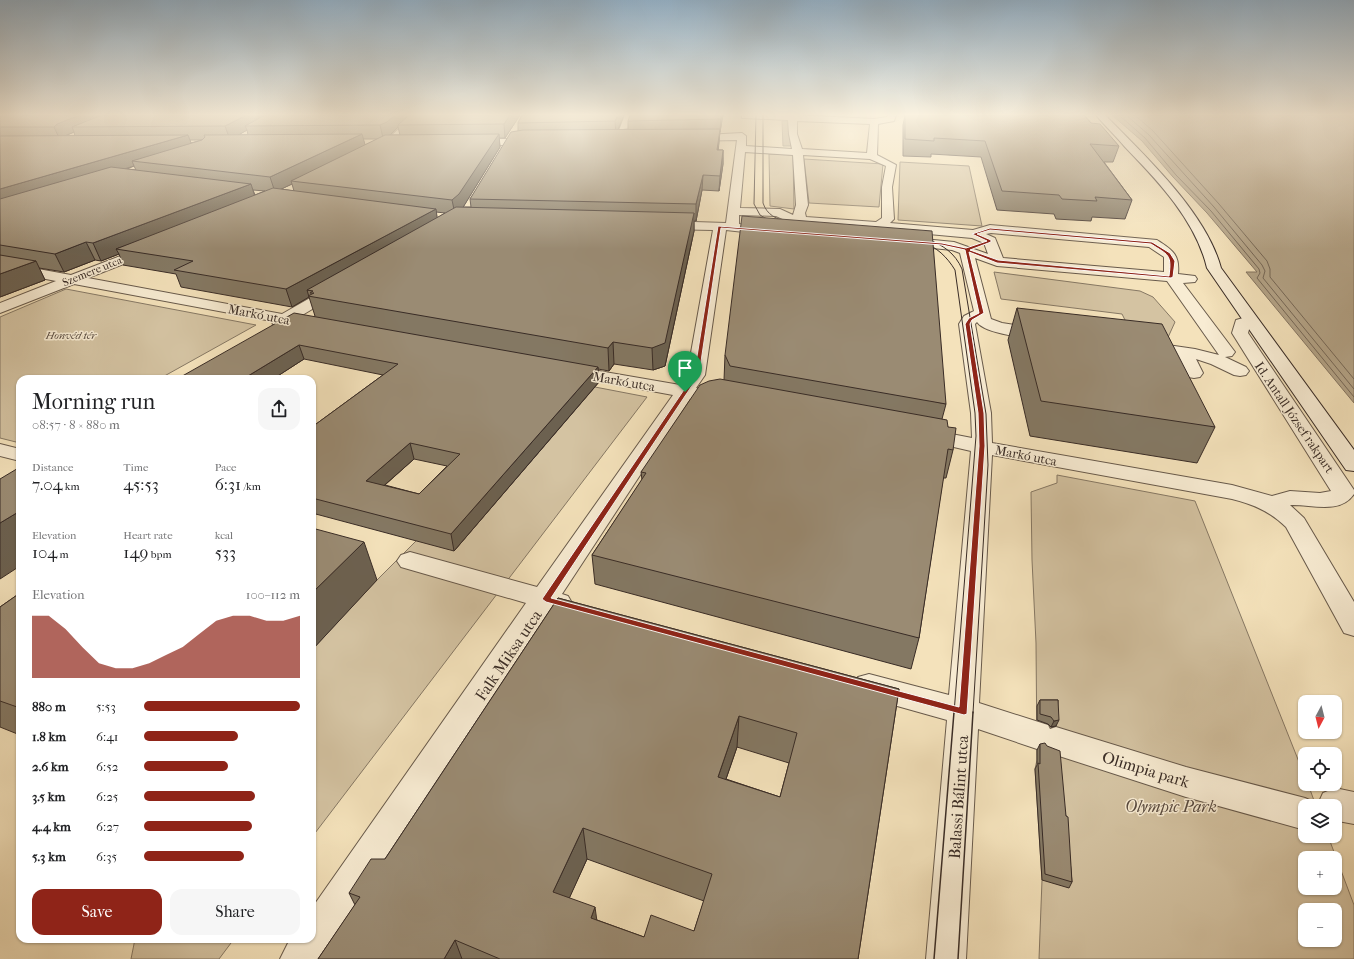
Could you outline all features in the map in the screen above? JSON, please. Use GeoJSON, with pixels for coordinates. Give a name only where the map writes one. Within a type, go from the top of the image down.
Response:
{"type":"FeatureCollection","features":[{"type":"Feature","properties":{"kind":"street","name":"Falk Miksa utca"},"geometry":{"type":"LineString","coordinates":[[316,936],[546,599],[696,375],[729,222],[738,160]]}},
{"type":"Feature","properties":{"kind":"street"},"geometry":{"type":"LineString","coordinates":[[799,160],[806,205],[799,213],[800,219]]}},
{"type":"Feature","properties":{"kind":"street"},"geometry":{"type":"LineString","coordinates":[[878,239],[880,226],[888,219],[884,210],[891,165],[880,160]]}},
{"type":"Feature","properties":{"kind":"street","name":"Id. Antall József rakpart"},"geometry":{"type":"LineString","coordinates":[[1143,160],[1183,207],[1198,230],[1211,256],[1214,268],[1250,321],[1354,465]]}},
{"type":"Feature","properties":{"kind":"street"},"geometry":{"type":"LineString","coordinates":[[649,225],[729,222],[776,213],[791,218],[800,219],[974,234],[990,241],[997,262]]}},
{"type":"Feature","properties":{"kind":"street"},"geometry":{"type":"LineString","coordinates":[[729,222],[780,231]]}},
{"type":"Feature","properties":{"kind":"street"},"geometry":{"type":"LineString","coordinates":[[974,234],[990,229],[1152,243],[1171,257],[1171,277],[1240,370],[1224,361],[1212,357],[1129,345]]}},
{"type":"Feature","properties":{"kind":"street"},"geometry":{"type":"LineString","coordinates":[[863,238],[942,244],[966,250],[997,262],[1190,279]]}},
{"type":"Feature","properties":{"kind":"street"},"geometry":{"type":"LineString","coordinates":[[966,250],[990,241]]}},
{"type":"Feature","properties":{"kind":"street","name":"Szemere utca"},"geometry":{"type":"LineString","coordinates":[[0,308],[160,244]]}},
{"type":"Feature","properties":{"kind":"street","name":"Balassi Bálint utca"},"geometry":{"type":"LineString","coordinates":[[946,959],[982,446],[976,315],[966,250]]}},
{"type":"Feature","properties":{"kind":"street","name":"Markó utca"},"geometry":{"type":"LineString","coordinates":[[0,266],[330,327]]}},
{"type":"Feature","properties":{"kind":"street"},"geometry":{"type":"LineString","coordinates":[[264,331],[345,284]]}},
{"type":"Feature","properties":{"kind":"street"},"geometry":{"type":"LineString","coordinates":[[976,315],[987,324],[1005,328],[1052,334]]}},
{"type":"Feature","properties":{"kind":"street","name":"Id. Antall József rakpart"},"geometry":{"type":"LineString","coordinates":[[1250,321],[1242,324],[1240,333],[1344,492],[1339,498],[1330,500],[1291,498],[1271,504]]}},
{"type":"Feature","properties":{"kind":"street"},"geometry":{"type":"LineString","coordinates":[[1184,352],[1194,373]]}},
{"type":"Feature","properties":{"kind":"street","name":"Markó utca"},"geometry":{"type":"LineString","coordinates":[[554,368],[739,402]]}},
{"type":"Feature","properties":{"kind":"street","name":"Markó utca"},"geometry":{"type":"LineString","coordinates":[[908,432],[1021,455],[1238,493],[1251,496],[1271,504],[1287,513],[1296,523],[1354,626]]}},
{"type":"Feature","properties":{"kind":"street"},"geometry":{"type":"LineString","coordinates":[[0,450],[16,454]]}},
{"type":"Feature","properties":{"kind":"street"},"geometry":{"type":"LineString","coordinates":[[410,561],[583,609]]}},
{"type":"Feature","properties":{"kind":"street","name":"Olimpia park"},"geometry":{"type":"LineString","coordinates":[[848,680],[964,712],[1186,782],[1298,812]]}},
{"type":"Feature","properties":{"kind":"street"},"geometry":{"type":"LineString","coordinates":[[1342,805],[1354,808]]}},
{"type":"Feature","properties":{"kind":"street","name":"Falk Miksa utca"},"geometry":{"type":"LineString","coordinates":[[300,959],[311,943]]}},
{"type":"Feature","properties":{"kind":"green space"},"geometry":{"type":"Polygon","coordinates":[[[769,160],[793,160],[794,209],[770,206],[769,160]]]}},
{"type":"Feature","properties":{"kind":"green space"},"geometry":{"type":"Polygon","coordinates":[[[804,160],[883,164],[879,207],[809,203],[804,160]]]}},
{"type":"Feature","properties":{"kind":"green space"},"geometry":{"type":"Polygon","coordinates":[[[900,162],[969,166],[982,226],[898,220],[900,162]]]}},
{"type":"Feature","properties":{"kind":"green space"},"geometry":{"type":"Polygon","coordinates":[[[994,272],[1140,291],[1153,297],[1175,322],[1165,344],[1135,340],[1122,314],[1001,299],[994,272]]]}},
{"type":"Feature","properties":{"kind":"green space","name":"Honvéd tér"},"geometry":{"type":"Polygon","coordinates":[[[66,289],[256,325],[166,375],[16,375],[16,442],[0,438],[0,317],[66,289]]]}},
{"type":"Feature","properties":{"kind":"green space"},"geometry":{"type":"Polygon","coordinates":[[[595,387],[647,397],[316,832],[316,646],[377,580],[417,540],[455,550],[595,387]]]}},
{"type":"Feature","properties":{"kind":"green space","name":"Olympic Park"},"geometry":{"type":"Polygon","coordinates":[[[1057,475],[1195,501],[1298,759],[1298,791],[1311,791],[1313,799],[1298,799],[1298,843],[1331,843],[1334,851],[1298,851],[1298,895],[1342,895],[1342,873],[1354,905],[1354,959],[1039,959],[1042,880],[1035,769],[1037,760],[1036,643],[1032,560],[1031,492],[1057,483],[1057,475]]]}},
{"type":"Feature","properties":{"kind":"green space"},"geometry":{"type":"Polygon","coordinates":[[[134,943],[231,943],[219,959],[131,959],[134,943]]]}},
{"type":"Feature","properties":{"kind":"water"},"geometry":{"type":"Polygon","coordinates":[[[1158,160],[1354,160],[1354,403],[1246,272],[1257,272],[1207,213],[1158,160]]]}},
{"type":"Feature","properties":{"kind":"building"},"geometry":{"type":"Polygon","coordinates":[[[0,160],[102,160],[0,189],[0,160]]]}},
{"type":"Feature","properties":{"kind":"building"},"geometry":{"type":"Polygon","coordinates":[[[136,160],[307,160],[270,177],[132,161],[136,160]]]}},
{"type":"Feature","properties":{"kind":"building"},"geometry":{"type":"Polygon","coordinates":[[[334,160],[482,160],[459,194],[452,200],[291,181],[334,160]]]}},
{"type":"Feature","properties":{"kind":"building"},"geometry":{"type":"Polygon","coordinates":[[[494,160],[722,160],[720,176],[703,175],[696,204],[470,199],[494,160]]]}},
{"type":"Feature","properties":{"kind":"building"},"geometry":{"type":"Polygon","coordinates":[[[991,160],[1102,160],[1132,200],[1095,197],[1097,201],[1062,199],[1059,195],[1002,191],[991,160]]]}},
{"type":"Feature","properties":{"kind":"building"},"geometry":{"type":"Polygon","coordinates":[[[111,167],[251,184],[93,243],[86,242],[55,254],[0,245],[0,199],[111,167]]]}},
{"type":"Feature","properties":{"kind":"building"},"geometry":{"type":"Polygon","coordinates":[[[273,188],[436,209],[286,289],[174,270],[193,261],[116,249],[273,188]]]}},
{"type":"Feature","properties":{"kind":"building"},"geometry":{"type":"Polygon","coordinates":[[[456,207],[694,213],[665,343],[652,348],[613,342],[608,348],[308,296],[314,293],[310,293],[313,291],[307,290],[456,207]]]}},
{"type":"Feature","properties":{"kind":"building"},"geometry":{"type":"Polygon","coordinates":[[[742,216],[932,231],[946,404],[730,366],[725,355],[742,216]]]}},
{"type":"Feature","properties":{"kind":"building"},"geometry":{"type":"Polygon","coordinates":[[[0,255],[36,261],[0,274],[0,255]]]}},
{"type":"Feature","properties":{"kind":"building"},"geometry":{"type":"Polygon","coordinates":[[[1017,308],[1162,324],[1215,427],[1041,401],[1017,308]]]}},
{"type":"Feature","properties":{"kind":"building"},"geometry":{"type":"Polygon","coordinates":[[[294,313],[598,367],[451,534],[316,499],[316,424],[398,364],[299,345],[250,375],[184,375],[294,313]],[[410,443],[366,481],[419,494],[460,454],[410,443]]]}},
{"type":"Feature","properties":{"kind":"building"},"geometry":{"type":"Polygon","coordinates":[[[720,379],[947,420],[948,427],[956,428],[953,450],[948,449],[919,638],[592,555],[646,473],[641,472],[700,385],[709,381],[720,379]]]}},
{"type":"Feature","properties":{"kind":"building"},"geometry":{"type":"Polygon","coordinates":[[[16,469],[16,513],[0,523],[0,479],[16,469]]]}},
{"type":"Feature","properties":{"kind":"building"},"geometry":{"type":"Polygon","coordinates":[[[316,529],[364,542],[316,589],[316,529]]]}},
{"type":"Feature","properties":{"kind":"building"},"geometry":{"type":"Polygon","coordinates":[[[16,596],[16,707],[0,701],[0,607],[16,596]]]}},
{"type":"Feature","properties":{"kind":"building"},"geometry":{"type":"Polygon","coordinates":[[[558,598],[899,689],[858,959],[500,959],[455,940],[444,959],[318,959],[360,897],[349,893],[371,859],[385,859],[558,598]],[[739,716],[718,777],[780,797],[797,733],[739,716]],[[583,828],[553,892],[595,907],[591,918],[644,937],[651,915],[694,931],[712,874],[583,828]]]}},
{"type":"Feature","properties":{"kind":"building"},"geometry":{"type":"Polygon","coordinates":[[[1040,700],[1058,700],[1059,720],[1054,721],[1051,717],[1040,714],[1040,700]]]}},
{"type":"Feature","properties":{"kind":"building"},"geometry":{"type":"Polygon","coordinates":[[[1045,743],[1047,746],[1060,751],[1066,816],[1068,817],[1072,882],[1045,874],[1038,763],[1040,764],[1040,744],[1045,743]]]}},
{"type":"Feature","properties":{"kind":"tram line"},"geometry":{"type":"LineString","coordinates":[[755,160],[754,204],[760,215],[772,222]]}},
{"type":"Feature","properties":{"kind":"tram line"},"geometry":{"type":"LineString","coordinates":[[763,160],[763,203],[767,211],[772,216],[788,222]]}},
{"type":"Feature","properties":{"kind":"tram line"},"geometry":{"type":"LineString","coordinates":[[927,239],[948,250],[956,258],[962,269],[986,414],[988,465],[973,713]]}},
{"type":"Feature","properties":{"kind":"tram line"},"geometry":{"type":"LineString","coordinates":[[922,242],[941,253],[955,270],[975,413],[976,436],[954,713]]}},
{"type":"Feature","properties":{"kind":"tram line"},"geometry":{"type":"LineString","coordinates":[[934,959],[954,712]]}},
{"type":"Feature","properties":{"kind":"tram line"},"geometry":{"type":"LineString","coordinates":[[958,959],[973,712]]}},
{"type":"Feature","properties":{"kind":"route"},"geometry":{"type":"LineString","coordinates":[[685,392],[546,599],[964,712],[982,446],[982,421],[967,324],[970,319],[982,313],[966,250],[997,262],[1171,277],[1173,261],[1168,254],[1152,243],[990,229],[974,234],[982,236],[990,241],[966,250],[942,244],[720,227],[696,375],[685,392]]}}]}
